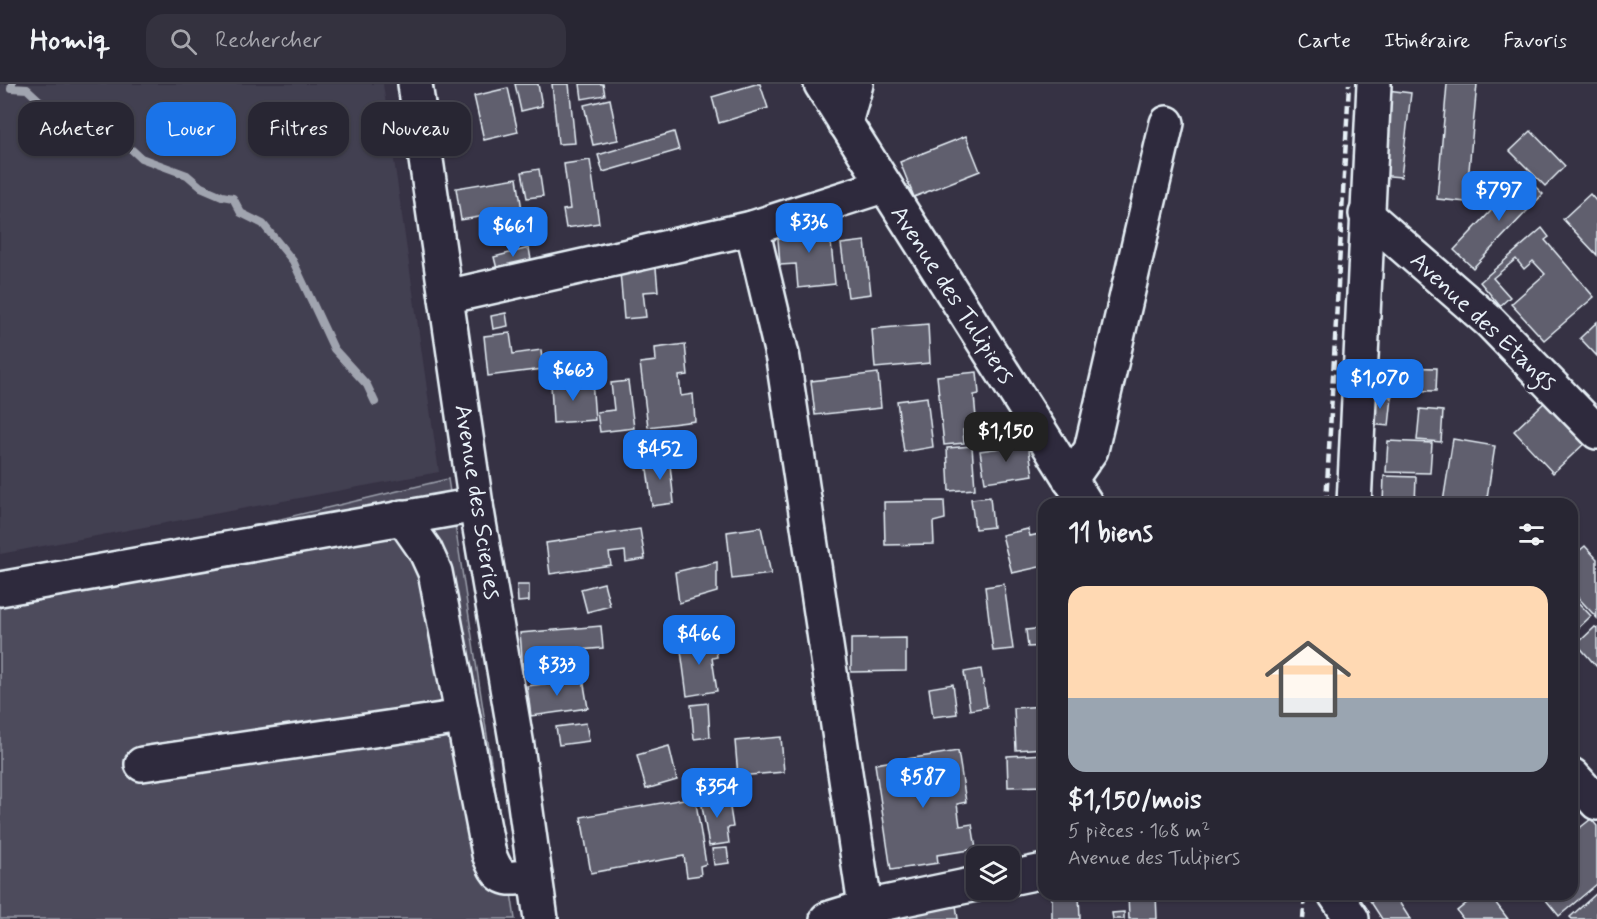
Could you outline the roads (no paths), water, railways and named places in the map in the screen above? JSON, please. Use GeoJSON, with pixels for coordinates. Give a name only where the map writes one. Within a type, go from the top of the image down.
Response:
{"type":"FeatureCollection","features":[{"type":"Feature","properties":{"kind":"street","name":"Avenue des Scieries"},"geometry":{"type":"LineString","coordinates":[[415,84],[476,505],[517,746],[541,919]]}},
{"type":"Feature","properties":{"kind":"street","name":"Avenue des Tulipiers"},"geometry":{"type":"LineString","coordinates":[[821,84],[883,186],[1078,492]]}},
{"type":"Feature","properties":{"kind":"street"},"geometry":{"type":"LineString","coordinates":[[845,123],[856,84]]}},
{"type":"Feature","properties":{"kind":"street"},"geometry":{"type":"LineString","coordinates":[[1354,498],[1374,84]]}},
{"type":"Feature","properties":{"kind":"street"},"geometry":{"type":"LineString","coordinates":[[1078,492],[1091,450],[1167,123]]}},
{"type":"Feature","properties":{"kind":"street"},"geometry":{"type":"LineString","coordinates":[[446,297],[752,228],[883,186]]}},
{"type":"Feature","properties":{"kind":"street","name":"Avenue des Etangs"},"geometry":{"type":"LineString","coordinates":[[1366,214],[1490,322],[1597,432]]}},
{"type":"Feature","properties":{"kind":"street"},"geometry":{"type":"LineString","coordinates":[[752,228],[783,359],[866,913]]}},
{"type":"Feature","properties":{"kind":"street"},"geometry":{"type":"LineString","coordinates":[[0,589],[476,505]]}},
{"type":"Feature","properties":{"kind":"street"},"geometry":{"type":"LineString","coordinates":[[402,517],[425,550],[435,572],[489,854],[494,868],[498,875],[504,878],[535,876]]}},
{"type":"Feature","properties":{"kind":"street"},"geometry":{"type":"LineString","coordinates":[[142,764],[462,717]]}},
{"type":"Feature","properties":{"kind":"street"},"geometry":{"type":"LineString","coordinates":[[1578,782],[1597,803]]}},
{"type":"Feature","properties":{"kind":"street"},"geometry":{"type":"LineString","coordinates":[[1020,876],[1038,872]]}},
{"type":"Feature","properties":{"kind":"street"},"geometry":{"type":"LineString","coordinates":[[827,919],[866,913],[966,887]]}},
{"type":"Feature","properties":{"kind":"street"},"geometry":{"type":"LineString","coordinates":[[1339,900],[1352,919]]}},
{"type":"Feature","properties":{"kind":"waterway"},"geometry":{"type":"LineString","coordinates":[[12,84],[11,88],[27,89],[41,102],[70,120],[88,125],[98,136],[130,148],[141,158],[187,175],[201,187],[233,198],[241,213],[263,224],[293,261],[334,349],[367,385],[375,402]]}},
{"type":"Feature","properties":{"kind":"railway"},"geometry":{"type":"LineString","coordinates":[[1326,498],[1349,84]]}},
{"type":"Feature","properties":{"kind":"railway"},"geometry":{"type":"LineString","coordinates":[[1303,919],[1305,900]]}}]}
